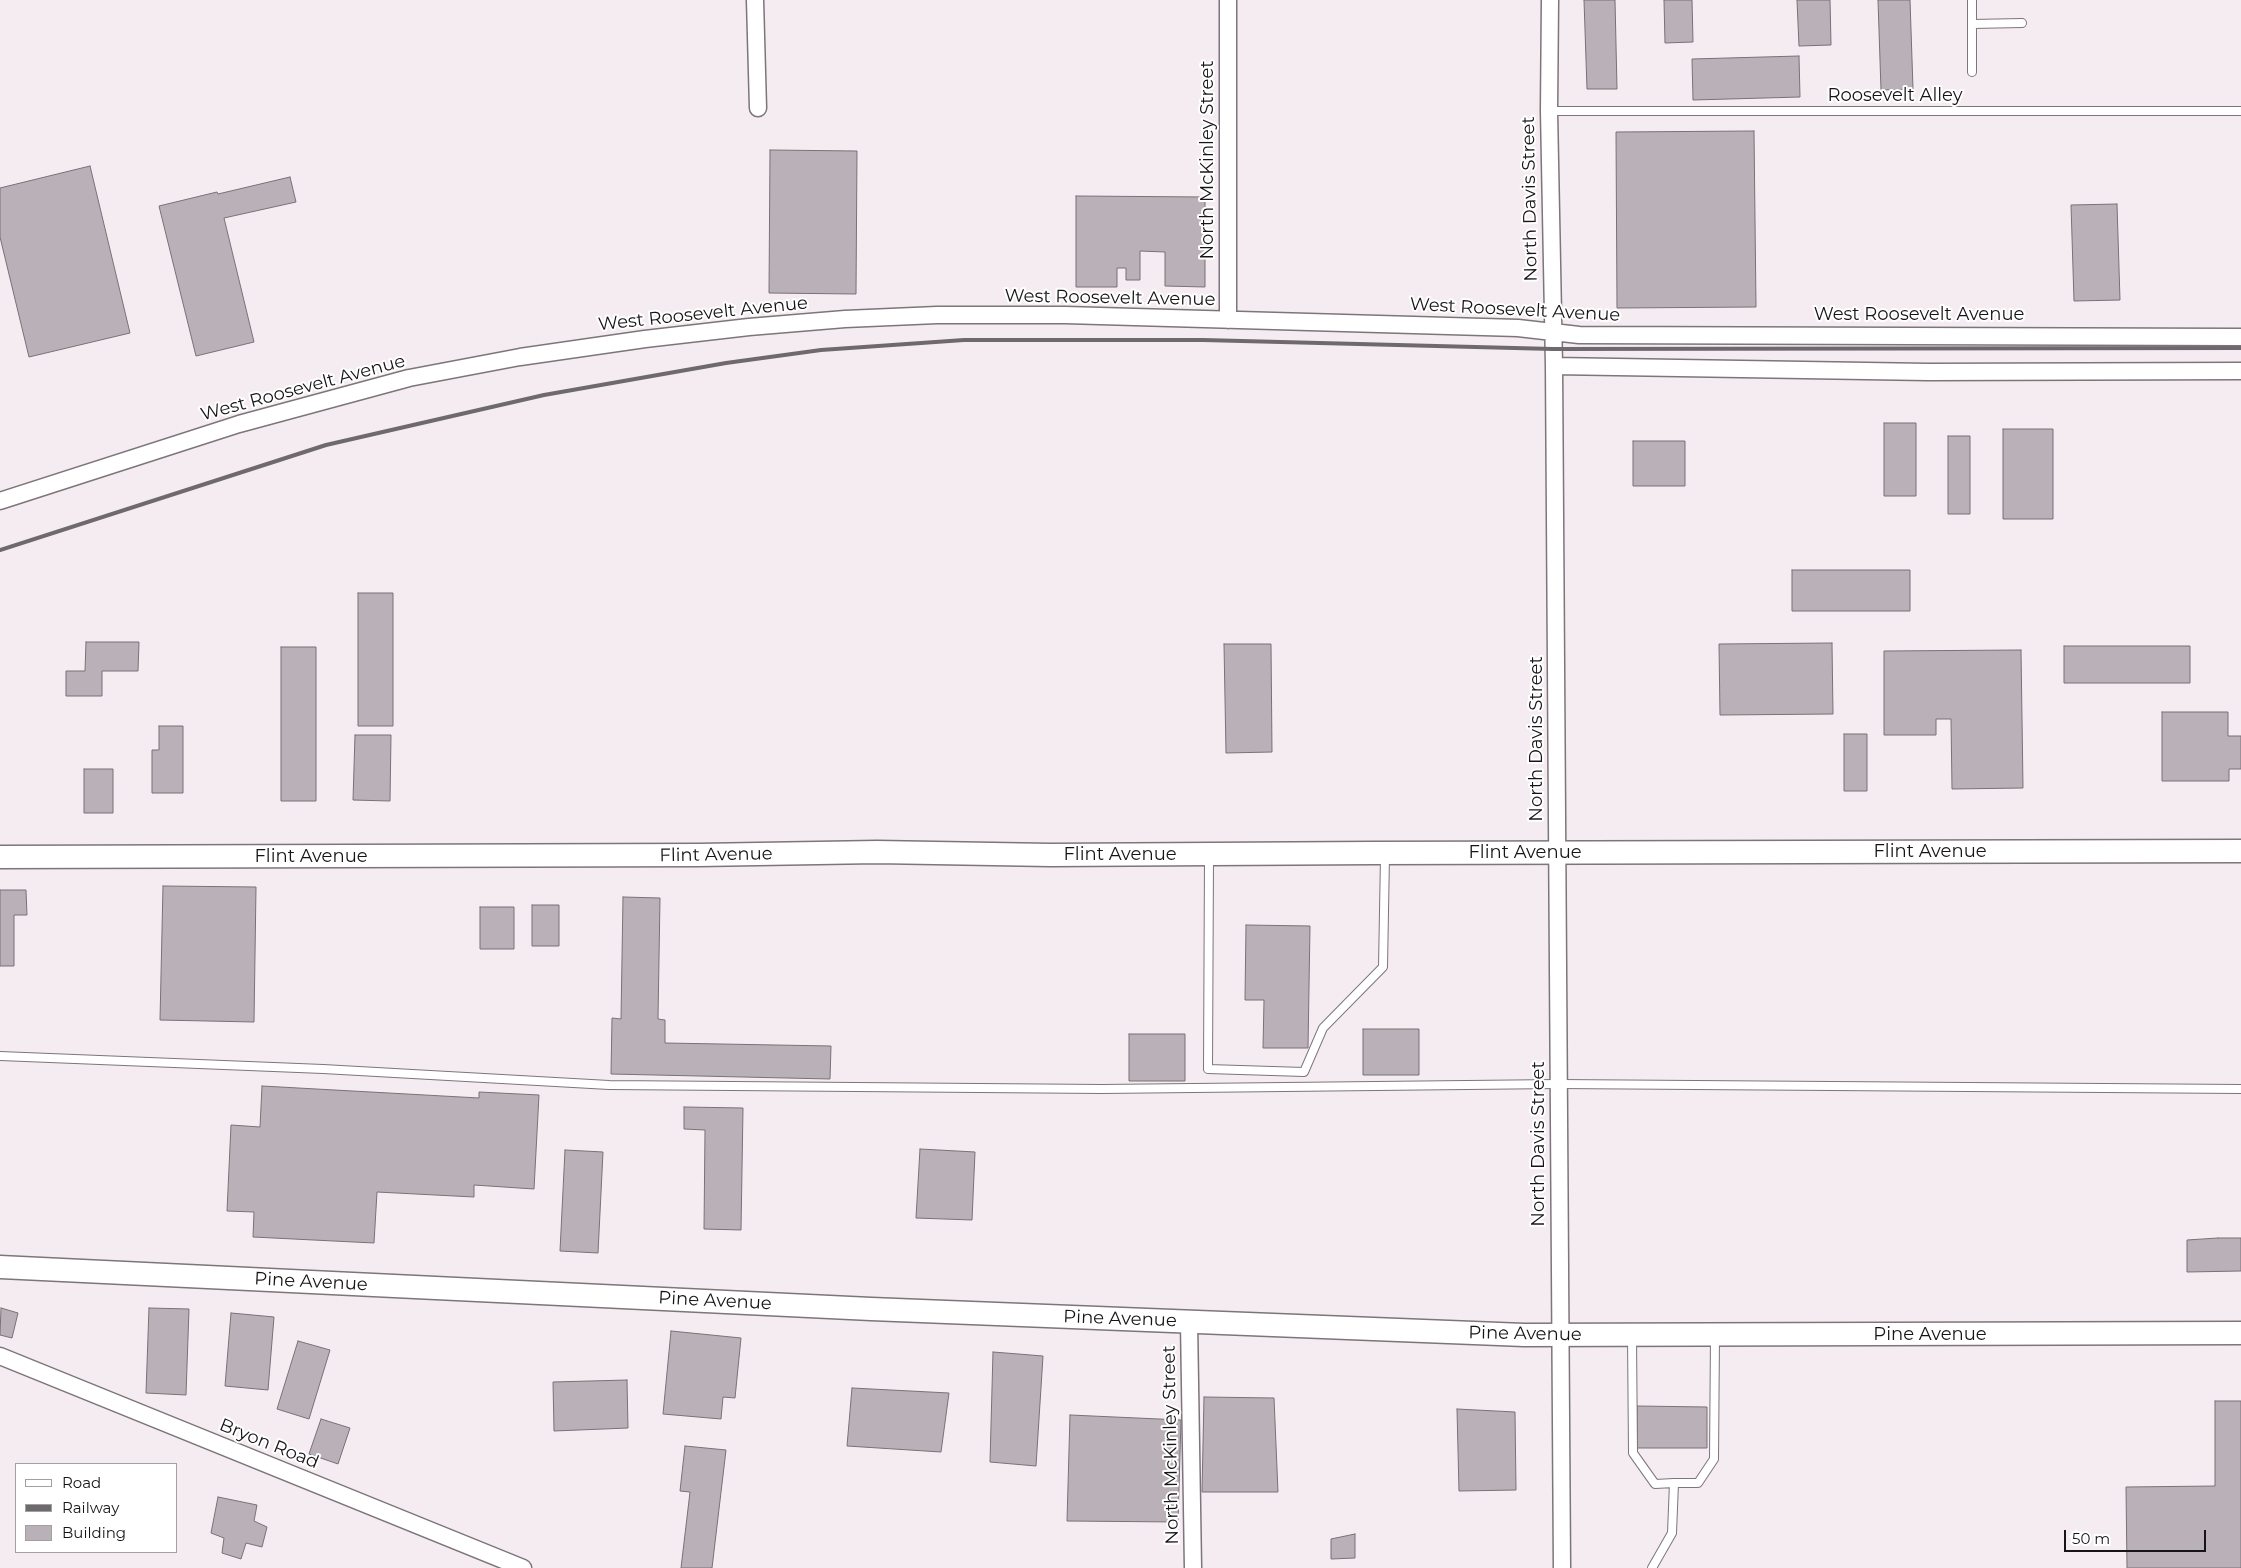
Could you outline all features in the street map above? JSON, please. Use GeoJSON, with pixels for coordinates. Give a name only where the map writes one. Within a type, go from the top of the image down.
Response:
{"type":"FeatureCollection","features":[{"type":"Feature","properties":{"kind":"street"},"geometry":{"type":"LineString","coordinates":[[755,0],[758,108]]}},
{"type":"Feature","properties":{"kind":"street","name":"North McKinley Street"},"geometry":{"type":"LineString","coordinates":[[1228,0],[1228,320]]}},
{"type":"Feature","properties":{"kind":"street","name":"North Davis Street"},"geometry":{"type":"LineString","coordinates":[[1550,0],[1549,111],[1554,366],[1562,1568]]}},
{"type":"Feature","properties":{"kind":"street","name":"West Roosevelt Avenue"},"geometry":{"type":"LineString","coordinates":[[0,502],[239,424],[409,378],[558,351],[645,338],[863,318],[937,315],[1065,315],[1518,328],[1579,335],[2241,337]]}},
{"type":"Feature","properties":{"kind":"street"},"geometry":{"type":"LineString","coordinates":[[1554,366],[1928,372],[2241,371]]}},
{"type":"Feature","properties":{"kind":"street","name":"Flint Avenue"},"geometry":{"type":"LineString","coordinates":[[0,857],[698,856],[876,852],[1050,856],[1386,853],[2241,851]]}},
{"type":"Feature","properties":{"kind":"street","name":"Pine Avenue"},"geometry":{"type":"LineString","coordinates":[[0,1267],[1189,1322],[1559,1336],[1632,1334],[2241,1334]]}},
{"type":"Feature","properties":{"kind":"street","name":"North McKinley Street"},"geometry":{"type":"LineString","coordinates":[[1189,1322],[1193,1568]]}},
{"type":"Feature","properties":{"kind":"street","name":"Bryon Road"},"geometry":{"type":"LineString","coordinates":[[2,1358],[523,1568]]}},
{"type":"Feature","properties":{"kind":"lane"},"geometry":{"type":"LineString","coordinates":[[1972,0],[1972,72]]}},
{"type":"Feature","properties":{"kind":"lane"},"geometry":{"type":"LineString","coordinates":[[1972,24],[2022,23]]}},
{"type":"Feature","properties":{"kind":"lane","name":"Roosevelt Alley"},"geometry":{"type":"LineString","coordinates":[[1549,111],[2241,111]]}},
{"type":"Feature","properties":{"kind":"lane"},"geometry":{"type":"LineString","coordinates":[[1209,854],[1208,1069],[1304,1072],[1323,1028],[1382,967],[1386,853]]}},
{"type":"Feature","properties":{"kind":"lane"},"geometry":{"type":"LineString","coordinates":[[0,1056],[323,1069],[609,1085],[1102,1089],[1558,1084],[2241,1089]]}},
{"type":"Feature","properties":{"kind":"lane"},"geometry":{"type":"LineString","coordinates":[[1632,1334],[1633,1454],[1656,1484],[1698,1483],[1714,1459],[1715,1334]]}},
{"type":"Feature","properties":{"kind":"lane"},"geometry":{"type":"LineString","coordinates":[[1652,1568],[1672,1533],[1674,1483]]}},
{"type":"Feature","properties":{"kind":"building"},"geometry":{"type":"Polygon","coordinates":[[[1584,0],[1615,0],[1617,89],[1587,89],[1584,0]]]}},
{"type":"Feature","properties":{"kind":"building"},"geometry":{"type":"Polygon","coordinates":[[[1664,0],[1692,0],[1693,42],[1665,43],[1664,0]]]}},
{"type":"Feature","properties":{"kind":"building"},"geometry":{"type":"Polygon","coordinates":[[[1797,0],[1830,0],[1831,45],[1799,46],[1797,0]]]}},
{"type":"Feature","properties":{"kind":"building"},"geometry":{"type":"Polygon","coordinates":[[[1878,0],[1910,0],[1913,89],[1881,90],[1878,0]]]}},
{"type":"Feature","properties":{"kind":"building"},"geometry":{"type":"Polygon","coordinates":[[[1799,56],[1800,97],[1693,100],[1692,59],[1799,56]]]}},
{"type":"Feature","properties":{"kind":"building"},"geometry":{"type":"Polygon","coordinates":[[[1754,131],[1756,307],[1617,308],[1616,132],[1754,131]]]}},
{"type":"Feature","properties":{"kind":"building"},"geometry":{"type":"Polygon","coordinates":[[[770,150],[857,151],[856,294],[769,293],[770,150]]]}},
{"type":"Feature","properties":{"kind":"building"},"geometry":{"type":"Polygon","coordinates":[[[90,166],[130,333],[29,357],[0,237],[0,188],[90,166]]]}},
{"type":"Feature","properties":{"kind":"building"},"geometry":{"type":"Polygon","coordinates":[[[290,177],[296,202],[224,218],[254,342],[196,356],[159,206],[290,177]]]}},
{"type":"Feature","properties":{"kind":"building"},"geometry":{"type":"Polygon","coordinates":[[[1076,196],[1205,197],[1205,287],[1165,286],[1165,252],[1140,251],[1140,280],[1126,280],[1126,268],[1117,268],[1117,287],[1076,287],[1076,196]]]}},
{"type":"Feature","properties":{"kind":"building"},"geometry":{"type":"Polygon","coordinates":[[[2117,204],[2120,300],[2074,301],[2071,205],[2117,204]]]}},
{"type":"Feature","properties":{"kind":"building"},"geometry":{"type":"Polygon","coordinates":[[[1884,423],[1916,423],[1916,496],[1884,496],[1884,423]]]}},
{"type":"Feature","properties":{"kind":"building"},"geometry":{"type":"Polygon","coordinates":[[[2003,429],[2053,429],[2053,519],[2003,519],[2003,429]]]}},
{"type":"Feature","properties":{"kind":"building"},"geometry":{"type":"Polygon","coordinates":[[[1948,436],[1970,436],[1970,514],[1948,514],[1948,436]]]}},
{"type":"Feature","properties":{"kind":"building"},"geometry":{"type":"Polygon","coordinates":[[[1633,441],[1685,441],[1685,486],[1633,486],[1633,441]]]}},
{"type":"Feature","properties":{"kind":"building"},"geometry":{"type":"Polygon","coordinates":[[[1792,570],[1910,570],[1910,611],[1792,611],[1792,570]]]}},
{"type":"Feature","properties":{"kind":"building"},"geometry":{"type":"Polygon","coordinates":[[[358,593],[393,593],[393,726],[358,726],[358,593]]]}},
{"type":"Feature","properties":{"kind":"building"},"geometry":{"type":"Polygon","coordinates":[[[86,642],[139,642],[138,671],[102,671],[102,696],[66,696],[66,671],[85,671],[86,642]]]}},
{"type":"Feature","properties":{"kind":"building"},"geometry":{"type":"Polygon","coordinates":[[[1832,643],[1833,714],[1720,715],[1719,644],[1832,643]]]}},
{"type":"Feature","properties":{"kind":"building"},"geometry":{"type":"Polygon","coordinates":[[[1224,644],[1271,644],[1272,752],[1226,753],[1224,644]]]}},
{"type":"Feature","properties":{"kind":"building"},"geometry":{"type":"Polygon","coordinates":[[[2064,646],[2190,646],[2190,683],[2064,683],[2064,646]]]}},
{"type":"Feature","properties":{"kind":"building"},"geometry":{"type":"Polygon","coordinates":[[[281,647],[316,647],[316,801],[281,801],[281,647]]]}},
{"type":"Feature","properties":{"kind":"building"},"geometry":{"type":"Polygon","coordinates":[[[2021,650],[2023,788],[1952,789],[1951,719],[1936,719],[1936,735],[1884,735],[1884,651],[2021,650]]]}},
{"type":"Feature","properties":{"kind":"building"},"geometry":{"type":"Polygon","coordinates":[[[2162,712],[2228,712],[2228,736],[2241,736],[2241,769],[2229,769],[2229,781],[2162,781],[2162,712]]]}},
{"type":"Feature","properties":{"kind":"building"},"geometry":{"type":"Polygon","coordinates":[[[159,726],[183,726],[183,793],[152,793],[152,750],[159,750],[159,726]]]}},
{"type":"Feature","properties":{"kind":"building"},"geometry":{"type":"Polygon","coordinates":[[[1844,734],[1867,734],[1867,791],[1844,791],[1844,734]]]}},
{"type":"Feature","properties":{"kind":"building"},"geometry":{"type":"Polygon","coordinates":[[[355,735],[391,735],[390,801],[353,800],[355,735]]]}},
{"type":"Feature","properties":{"kind":"building"},"geometry":{"type":"Polygon","coordinates":[[[84,769],[113,769],[113,813],[84,813],[84,769]]]}},
{"type":"Feature","properties":{"kind":"building"},"geometry":{"type":"Polygon","coordinates":[[[163,886],[256,887],[254,1022],[160,1020],[163,886]]]}},
{"type":"Feature","properties":{"kind":"building"},"geometry":{"type":"Polygon","coordinates":[[[0,890],[26,890],[27,915],[14,915],[14,966],[0,966],[0,890]]]}},
{"type":"Feature","properties":{"kind":"building"},"geometry":{"type":"Polygon","coordinates":[[[623,897],[660,898],[658,1019],[665,1020],[665,1043],[831,1046],[830,1079],[611,1074],[612,1018],[621,1019],[623,897]]]}},
{"type":"Feature","properties":{"kind":"building"},"geometry":{"type":"Polygon","coordinates":[[[532,905],[559,905],[559,946],[532,946],[532,905]]]}},
{"type":"Feature","properties":{"kind":"building"},"geometry":{"type":"Polygon","coordinates":[[[480,907],[514,907],[514,949],[480,949],[480,907]]]}},
{"type":"Feature","properties":{"kind":"building"},"geometry":{"type":"Polygon","coordinates":[[[1246,925],[1310,926],[1308,1048],[1263,1048],[1264,1000],[1245,1000],[1246,925]]]}},
{"type":"Feature","properties":{"kind":"building"},"geometry":{"type":"Polygon","coordinates":[[[1363,1029],[1419,1029],[1419,1075],[1363,1075],[1363,1029]]]}},
{"type":"Feature","properties":{"kind":"building"},"geometry":{"type":"Polygon","coordinates":[[[1129,1034],[1185,1034],[1185,1081],[1129,1081],[1129,1034]]]}},
{"type":"Feature","properties":{"kind":"building"},"geometry":{"type":"Polygon","coordinates":[[[262,1086],[479,1098],[479,1092],[539,1095],[534,1189],[474,1185],[474,1197],[377,1192],[374,1243],[253,1237],[254,1212],[227,1211],[231,1125],[260,1127],[262,1086]]]}},
{"type":"Feature","properties":{"kind":"building"},"geometry":{"type":"Polygon","coordinates":[[[684,1107],[743,1108],[741,1230],[704,1229],[705,1130],[684,1129],[684,1107]]]}},
{"type":"Feature","properties":{"kind":"building"},"geometry":{"type":"Polygon","coordinates":[[[920,1149],[975,1152],[972,1220],[916,1218],[920,1149]]]}},
{"type":"Feature","properties":{"kind":"building"},"geometry":{"type":"Polygon","coordinates":[[[565,1150],[603,1152],[598,1253],[560,1251],[565,1150]]]}},
{"type":"Feature","properties":{"kind":"building"},"geometry":{"type":"Polygon","coordinates":[[[2241,1238],[2241,1271],[2187,1272],[2187,1240],[2241,1238]]]}},
{"type":"Feature","properties":{"kind":"building"},"geometry":{"type":"Polygon","coordinates":[[[1,1308],[18,1313],[12,1338],[0,1335],[1,1308]]]}},
{"type":"Feature","properties":{"kind":"building"},"geometry":{"type":"Polygon","coordinates":[[[149,1308],[189,1309],[186,1395],[146,1393],[149,1308]]]}},
{"type":"Feature","properties":{"kind":"building"},"geometry":{"type":"Polygon","coordinates":[[[231,1313],[274,1317],[268,1390],[225,1386],[231,1313]]]}},
{"type":"Feature","properties":{"kind":"building"},"geometry":{"type":"Polygon","coordinates":[[[671,1331],[741,1338],[735,1398],[723,1397],[721,1419],[663,1414],[671,1331]]]}},
{"type":"Feature","properties":{"kind":"building"},"geometry":{"type":"Polygon","coordinates":[[[298,1341],[330,1350],[309,1419],[277,1409],[298,1341]]]}},
{"type":"Feature","properties":{"kind":"building"},"geometry":{"type":"Polygon","coordinates":[[[993,1352],[1043,1356],[1036,1466],[990,1462],[993,1352]]]}},
{"type":"Feature","properties":{"kind":"building"},"geometry":{"type":"Polygon","coordinates":[[[627,1380],[628,1428],[554,1431],[553,1382],[627,1380]]]}},
{"type":"Feature","properties":{"kind":"building"},"geometry":{"type":"Polygon","coordinates":[[[852,1388],[949,1393],[941,1452],[847,1446],[852,1388]]]}},
{"type":"Feature","properties":{"kind":"building"},"geometry":{"type":"Polygon","coordinates":[[[1204,1397],[1274,1398],[1278,1492],[1202,1492],[1204,1397]]]}},
{"type":"Feature","properties":{"kind":"building"},"geometry":{"type":"Polygon","coordinates":[[[2215,1401],[2241,1401],[2241,1568],[2127,1568],[2126,1487],[2215,1486],[2215,1401]]]}},
{"type":"Feature","properties":{"kind":"building"},"geometry":{"type":"Polygon","coordinates":[[[1637,1406],[1707,1407],[1707,1448],[1637,1448],[1637,1406]]]}},
{"type":"Feature","properties":{"kind":"building"},"geometry":{"type":"Polygon","coordinates":[[[1457,1409],[1515,1412],[1516,1490],[1459,1491],[1457,1409]]]}},
{"type":"Feature","properties":{"kind":"building"},"geometry":{"type":"Polygon","coordinates":[[[1070,1415],[1181,1420],[1178,1522],[1067,1521],[1070,1415]]]}},
{"type":"Feature","properties":{"kind":"building"},"geometry":{"type":"Polygon","coordinates":[[[321,1419],[350,1428],[338,1464],[309,1454],[321,1419]]]}},
{"type":"Feature","properties":{"kind":"building"},"geometry":{"type":"Polygon","coordinates":[[[685,1446],[726,1450],[712,1568],[681,1568],[690,1492],[680,1491],[685,1446]]]}},
{"type":"Feature","properties":{"kind":"building"},"geometry":{"type":"Polygon","coordinates":[[[218,1497],[257,1505],[254,1521],[267,1527],[262,1547],[246,1543],[241,1559],[222,1553],[224,1538],[211,1533],[218,1497]]]}},
{"type":"Feature","properties":{"kind":"building"},"geometry":{"type":"Polygon","coordinates":[[[1355,1534],[1355,1558],[1331,1559],[1331,1539],[1355,1534]]]}},
{"type":"Feature","properties":{"kind":"railway"},"geometry":{"type":"LineString","coordinates":[[0,550],[326,445],[544,395],[726,363],[821,350],[964,340],[1203,340],[1553,349],[2241,348]]}}]}
